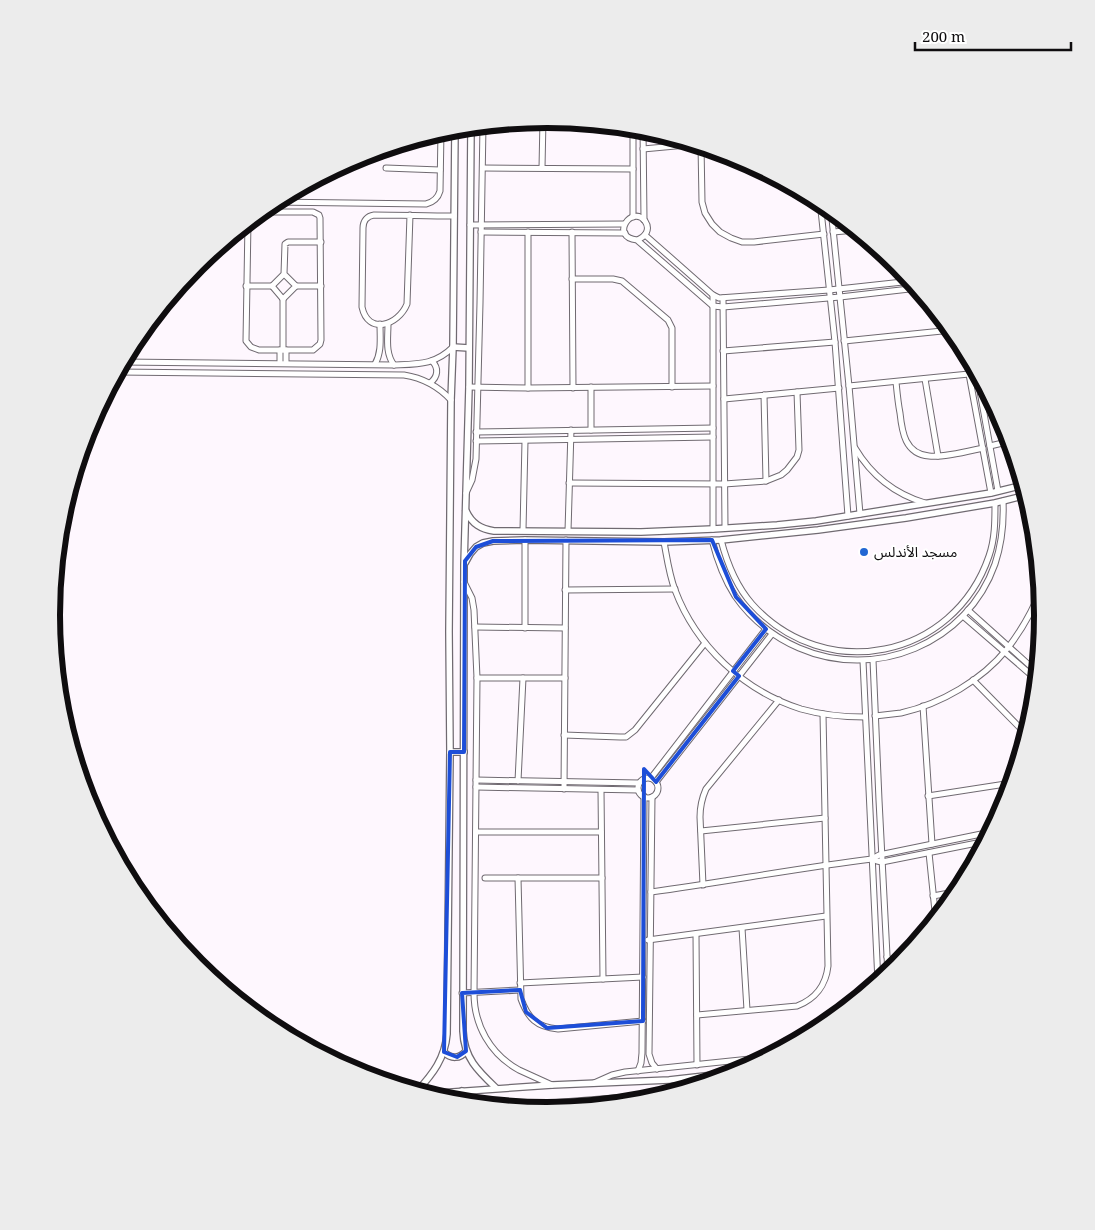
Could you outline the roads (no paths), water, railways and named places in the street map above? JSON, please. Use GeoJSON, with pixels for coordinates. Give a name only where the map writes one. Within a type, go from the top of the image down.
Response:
{"type":"FeatureCollection","features":[{"type":"Feature","properties":{"kind":"street"},"geometry":{"type":"LineString","coordinates":[[542,168],[543,128]]}},
{"type":"Feature","properties":{"kind":"street"},"geometry":{"type":"LineString","coordinates":[[466,493],[472,480],[475,466],[483,132]]}},
{"type":"Feature","properties":{"kind":"street"},"geometry":{"type":"LineString","coordinates":[[471,134],[469,387],[464,565],[463,1036],[466,1051],[471,1060],[477,1069],[496,1088]]}},
{"type":"Feature","properties":{"kind":"street"},"geometry":{"type":"LineString","coordinates":[[633,135],[634,217]]}},
{"type":"Feature","properties":{"kind":"street"},"geometry":{"type":"LineString","coordinates":[[422,1086],[436,1069],[444,1052],[447,1034],[450,752],[449,622],[455,137]]}},
{"type":"Feature","properties":{"kind":"street"},"geometry":{"type":"LineString","coordinates":[[636,240],[645,235],[647,227],[644,220],[643,137]]}},
{"type":"Feature","properties":{"kind":"street"},"geometry":{"type":"LineString","coordinates":[[289,202],[426,204],[434,201],[440,191],[441,140]]}},
{"type":"Feature","properties":{"kind":"street"},"geometry":{"type":"LineString","coordinates":[[643,149],[682,146]]}},
{"type":"Feature","properties":{"kind":"street"},"geometry":{"type":"LineString","coordinates":[[699,152],[702,202],[705,213],[720,232],[742,242],[824,234]]}},
{"type":"Feature","properties":{"kind":"street"},"geometry":{"type":"LineString","coordinates":[[386,168],[440,170]]}},
{"type":"Feature","properties":{"kind":"street"},"geometry":{"type":"LineString","coordinates":[[483,168],[633,168]]}},
{"type":"Feature","properties":{"kind":"street"},"geometry":{"type":"LineString","coordinates":[[248,231],[246,341],[255,349],[313,350],[320,344],[321,340],[321,221],[316,213],[274,212]]}},
{"type":"Feature","properties":{"kind":"street"},"geometry":{"type":"LineString","coordinates":[[821,212],[835,342],[848,516]]}},
{"type":"Feature","properties":{"kind":"street"},"geometry":{"type":"LineString","coordinates":[[410,215],[407,304],[402,314],[393,322],[388,324],[375,323],[366,317],[362,307],[363,224],[365,221],[370,216],[410,215],[454,216]]}},
{"type":"Feature","properties":{"kind":"street"},"geometry":{"type":"LineString","coordinates":[[644,220],[638,217],[627,220],[624,224],[624,229],[628,238],[636,240],[713,306],[723,307],[840,298],[909,289]]}},
{"type":"Feature","properties":{"kind":"street"},"geometry":{"type":"LineString","coordinates":[[832,220],[860,514]]}},
{"type":"Feature","properties":{"kind":"street"},"geometry":{"type":"LineString","coordinates":[[470,225],[624,224]]}},
{"type":"Feature","properties":{"kind":"street"},"geometry":{"type":"LineString","coordinates":[[833,232],[847,231]]}},
{"type":"Feature","properties":{"kind":"street"},"geometry":{"type":"LineString","coordinates":[[482,232],[625,233]]}},
{"type":"Feature","properties":{"kind":"street"},"geometry":{"type":"LineString","coordinates":[[528,232],[528,388]]}},
{"type":"Feature","properties":{"kind":"street"},"geometry":{"type":"LineString","coordinates":[[572,232],[573,388]]}},
{"type":"Feature","properties":{"kind":"street"},"geometry":{"type":"LineString","coordinates":[[645,235],[713,296],[723,298],[903,282]]}},
{"type":"Feature","properties":{"kind":"street"},"geometry":{"type":"LineString","coordinates":[[321,242],[286,242],[284,246],[284,274],[296,286],[321,286]]}},
{"type":"Feature","properties":{"kind":"street"},"geometry":{"type":"LineString","coordinates":[[246,286],[272,286],[284,274]]}},
{"type":"Feature","properties":{"kind":"street"},"geometry":{"type":"LineString","coordinates":[[572,279],[613,279],[622,281],[668,320],[672,328],[672,387]]}},
{"type":"Feature","properties":{"kind":"street"},"geometry":{"type":"LineString","coordinates":[[272,286],[283,299],[283,363]]}},
{"type":"Feature","properties":{"kind":"street"},"geometry":{"type":"LineString","coordinates":[[283,299],[296,286]]}},
{"type":"Feature","properties":{"kind":"street"},"geometry":{"type":"LineString","coordinates":[[713,296],[713,529]]}},
{"type":"Feature","properties":{"kind":"street"},"geometry":{"type":"LineString","coordinates":[[723,298],[725,528]]}},
{"type":"Feature","properties":{"kind":"street"},"geometry":{"type":"LineString","coordinates":[[375,364],[378,360],[380,349],[380,324]]}},
{"type":"Feature","properties":{"kind":"street"},"geometry":{"type":"LineString","coordinates":[[388,324],[388,350],[394,365]]}},
{"type":"Feature","properties":{"kind":"street"},"geometry":{"type":"LineString","coordinates":[[844,340],[943,331]]}},
{"type":"Feature","properties":{"kind":"street"},"geometry":{"type":"LineString","coordinates":[[723,351],[835,342]]}},
{"type":"Feature","properties":{"kind":"street"},"geometry":{"type":"LineString","coordinates":[[131,362],[420,364],[444,355],[453,347],[469,348]]}},
{"type":"Feature","properties":{"kind":"street"},"geometry":{"type":"LineString","coordinates":[[430,383],[435,379],[437,373],[436,366],[432,361]]}},
{"type":"Feature","properties":{"kind":"street"},"geometry":{"type":"LineString","coordinates":[[968,368],[991,493]]}},
{"type":"Feature","properties":{"kind":"street"},"geometry":{"type":"LineString","coordinates":[[124,372],[404,375],[430,383],[451,400]]}},
{"type":"Feature","properties":{"kind":"street"},"geometry":{"type":"LineString","coordinates":[[849,386],[969,374]]}},
{"type":"Feature","properties":{"kind":"street"},"geometry":{"type":"LineString","coordinates":[[925,379],[938,456]]}},
{"type":"Feature","properties":{"kind":"street"},"geometry":{"type":"LineString","coordinates":[[896,382],[902,432],[912,448],[920,454],[929,456],[983,448]]}},
{"type":"Feature","properties":{"kind":"street"},"geometry":{"type":"LineString","coordinates":[[469,387],[713,386]]}},
{"type":"Feature","properties":{"kind":"street"},"geometry":{"type":"LineString","coordinates":[[591,387],[591,430]]}},
{"type":"Feature","properties":{"kind":"street"},"geometry":{"type":"LineString","coordinates":[[724,398],[839,388]]}},
{"type":"Feature","properties":{"kind":"street"},"geometry":{"type":"LineString","coordinates":[[980,390],[998,491]]}},
{"type":"Feature","properties":{"kind":"street"},"geometry":{"type":"LineString","coordinates":[[569,483],[724,484],[774,478],[788,470],[800,450],[797,392]]}},
{"type":"Feature","properties":{"kind":"street"},"geometry":{"type":"LineString","coordinates":[[764,395],[766,480]]}},
{"type":"Feature","properties":{"kind":"street"},"geometry":{"type":"LineString","coordinates":[[476,432],[713,428]]}},
{"type":"Feature","properties":{"kind":"street"},"geometry":{"type":"LineString","coordinates":[[568,531],[570,430]]}},
{"type":"Feature","properties":{"kind":"street"},"geometry":{"type":"LineString","coordinates":[[476,441],[713,437]]}},
{"type":"Feature","properties":{"kind":"street"},"geometry":{"type":"LineString","coordinates":[[523,530],[525,440]]}},
{"type":"Feature","properties":{"kind":"street"},"geometry":{"type":"LineString","coordinates":[[990,446],[1003,443]]}},
{"type":"Feature","properties":{"kind":"street"},"geometry":{"type":"LineString","coordinates":[[854,446],[863,461],[880,480],[902,494],[925,503]]}},
{"type":"Feature","properties":{"kind":"street"},"geometry":{"type":"LineString","coordinates":[[466,509],[472,522],[480,528],[490,530],[667,531],[787,524],[991,493],[1017,487]]}},
{"type":"Feature","properties":{"kind":"street"},"geometry":{"type":"LineString","coordinates":[[464,565],[476,547],[493,541],[667,542],[720,540],[818,530],[906,518],[995,503],[1020,497]]}},
{"type":"Feature","properties":{"kind":"street"},"geometry":{"type":"LineString","coordinates":[[848,502],[859,500]]}},
{"type":"Feature","properties":{"kind":"street"},"geometry":{"type":"LineString","coordinates":[[712,540],[724,577],[736,597],[750,615],[772,634],[789,644],[828,658],[873,660],[900,654],[923,645],[944,632],[968,610],[983,589],[995,565],[1002,540],[1003,501]]}},
{"type":"Feature","properties":{"kind":"street"},"geometry":{"type":"LineString","coordinates":[[720,540],[726,559],[737,582],[752,603],[770,622],[792,636],[816,646],[858,652],[885,650],[925,634],[947,620],[965,601],[979,579],[989,555],[994,529],[995,503]]}},
{"type":"Feature","properties":{"kind":"street"},"geometry":{"type":"LineString","coordinates":[[490,530],[488,536],[493,541]]}},
{"type":"Feature","properties":{"kind":"street"},"geometry":{"type":"LineString","coordinates":[[681,530],[682,541]]}},
{"type":"Feature","properties":{"kind":"street"},"geometry":{"type":"LineString","coordinates":[[667,531],[670,537],[667,542],[668,563],[675,589],[688,617],[705,643],[719,659],[759,690],[779,700],[823,714],[865,717]]}},
{"type":"Feature","properties":{"kind":"street"},"geometry":{"type":"LineString","coordinates":[[525,540],[525,628]]}},
{"type":"Feature","properties":{"kind":"street"},"geometry":{"type":"LineString","coordinates":[[564,789],[566,540]]}},
{"type":"Feature","properties":{"kind":"street"},"geometry":{"type":"LineString","coordinates":[[464,582],[474,604],[477,678],[474,993],[476,1018],[490,1046],[501,1057],[514,1067],[552,1085]]}},
{"type":"Feature","properties":{"kind":"street"},"geometry":{"type":"LineString","coordinates":[[565,590],[675,589]]}},
{"type":"Feature","properties":{"kind":"street"},"geometry":{"type":"LineString","coordinates":[[874,716],[901,713],[923,706],[958,690],[974,680],[1006,649],[1035,606]]}},
{"type":"Feature","properties":{"kind":"street"},"geometry":{"type":"LineString","coordinates":[[968,610],[1031,674]]}},
{"type":"Feature","properties":{"kind":"street"},"geometry":{"type":"LineString","coordinates":[[963,616],[1032,669]]}},
{"type":"Feature","properties":{"kind":"street"},"geometry":{"type":"LineString","coordinates":[[475,627],[565,628]]}},
{"type":"Feature","properties":{"kind":"street"},"geometry":{"type":"LineString","coordinates":[[476,780],[639,782],[643,779],[651,778],[766,628]]}},
{"type":"Feature","properties":{"kind":"street"},"geometry":{"type":"LineString","coordinates":[[656,782],[772,634]]}},
{"type":"Feature","properties":{"kind":"street"},"geometry":{"type":"LineString","coordinates":[[564,735],[620,738],[631,734],[705,643]]}},
{"type":"Feature","properties":{"kind":"street"},"geometry":{"type":"LineString","coordinates":[[873,660],[874,716],[887,965]]}},
{"type":"Feature","properties":{"kind":"street"},"geometry":{"type":"LineString","coordinates":[[863,661],[878,974]]}},
{"type":"Feature","properties":{"kind":"street"},"geometry":{"type":"LineString","coordinates":[[477,678],[565,678]]}},
{"type":"Feature","properties":{"kind":"street"},"geometry":{"type":"LineString","coordinates":[[518,781],[523,678]]}},
{"type":"Feature","properties":{"kind":"street"},"geometry":{"type":"LineString","coordinates":[[974,680],[1021,729]]}},
{"type":"Feature","properties":{"kind":"street"},"geometry":{"type":"LineString","coordinates":[[703,885],[700,807],[702,798],[706,789],[779,700]]}},
{"type":"Feature","properties":{"kind":"street"},"geometry":{"type":"LineString","coordinates":[[923,706],[932,844]]}},
{"type":"Feature","properties":{"kind":"street"},"geometry":{"type":"LineString","coordinates":[[697,1016],[797,1006],[809,1000],[819,991],[825,979],[827,972],[823,714]]}},
{"type":"Feature","properties":{"kind":"street"},"geometry":{"type":"LineString","coordinates":[[450,752],[464,752]]}},
{"type":"Feature","properties":{"kind":"street"},"geometry":{"type":"LineString","coordinates":[[651,778],[658,785],[652,797],[649,1054],[652,1063],[657,1069]]}},
{"type":"Feature","properties":{"kind":"street"},"geometry":{"type":"LineString","coordinates":[[638,790],[639,782]]}},
{"type":"Feature","properties":{"kind":"street"},"geometry":{"type":"LineString","coordinates":[[928,796],[1005,784]]}},
{"type":"Feature","properties":{"kind":"street"},"geometry":{"type":"LineString","coordinates":[[476,787],[638,790],[644,796],[652,797]]}},
{"type":"Feature","properties":{"kind":"street"},"geometry":{"type":"LineString","coordinates":[[602,790],[603,979]]}},
{"type":"Feature","properties":{"kind":"street"},"geometry":{"type":"LineString","coordinates":[[638,1071],[642,1058],[644,796]]}},
{"type":"Feature","properties":{"kind":"street"},"geometry":{"type":"LineString","coordinates":[[701,831],[825,818]]}},
{"type":"Feature","properties":{"kind":"street"},"geometry":{"type":"LineString","coordinates":[[476,832],[601,832]]}},
{"type":"Feature","properties":{"kind":"street"},"geometry":{"type":"LineString","coordinates":[[651,892],[872,859],[882,854],[984,833]]}},
{"type":"Feature","properties":{"kind":"street"},"geometry":{"type":"LineString","coordinates":[[872,859],[882,862],[979,843]]}},
{"type":"Feature","properties":{"kind":"street"},"geometry":{"type":"LineString","coordinates":[[929,853],[935,911]]}},
{"type":"Feature","properties":{"kind":"street"},"geometry":{"type":"LineString","coordinates":[[485,878],[602,878]]}},
{"type":"Feature","properties":{"kind":"street"},"geometry":{"type":"LineString","coordinates":[[518,878],[520,999],[526,1012],[535,1022],[547,1028],[558,1029],[642,1021]]}},
{"type":"Feature","properties":{"kind":"street"},"geometry":{"type":"LineString","coordinates":[[933,896],[948,893]]}},
{"type":"Feature","properties":{"kind":"street"},"geometry":{"type":"LineString","coordinates":[[643,941],[826,916]]}},
{"type":"Feature","properties":{"kind":"street"},"geometry":{"type":"LineString","coordinates":[[742,928],[747,1010]]}},
{"type":"Feature","properties":{"kind":"street"},"geometry":{"type":"LineString","coordinates":[[696,934],[697,1065]]}},
{"type":"Feature","properties":{"kind":"street"},"geometry":{"type":"LineString","coordinates":[[886,955],[890,962]]}},
{"type":"Feature","properties":{"kind":"street"},"geometry":{"type":"LineString","coordinates":[[520,983],[643,977]]}},
{"type":"Feature","properties":{"kind":"street"},"geometry":{"type":"LineString","coordinates":[[462,993],[520,990]]}},
{"type":"Feature","properties":{"kind":"street"},"geometry":{"type":"LineString","coordinates":[[444,1052],[448,1056],[457,1057],[466,1051]]}},
{"type":"Feature","properties":{"kind":"street"},"geometry":{"type":"LineString","coordinates":[[592,1083],[612,1075],[638,1071],[746,1059]]}},
{"type":"Feature","properties":{"kind":"street"},"geometry":{"type":"LineString","coordinates":[[446,1092],[669,1080],[707,1076]]}},
{"type":"Feature","properties":{"kind":"street"},"geometry":{"type":"LineString","coordinates":[[461,1094],[462,1090]]}},
{"type":"Feature","properties":{"kind":"place","name":"مسجد الأندلس"},"geometry":{"type":"Point","coordinates":[864,552]}}]}
